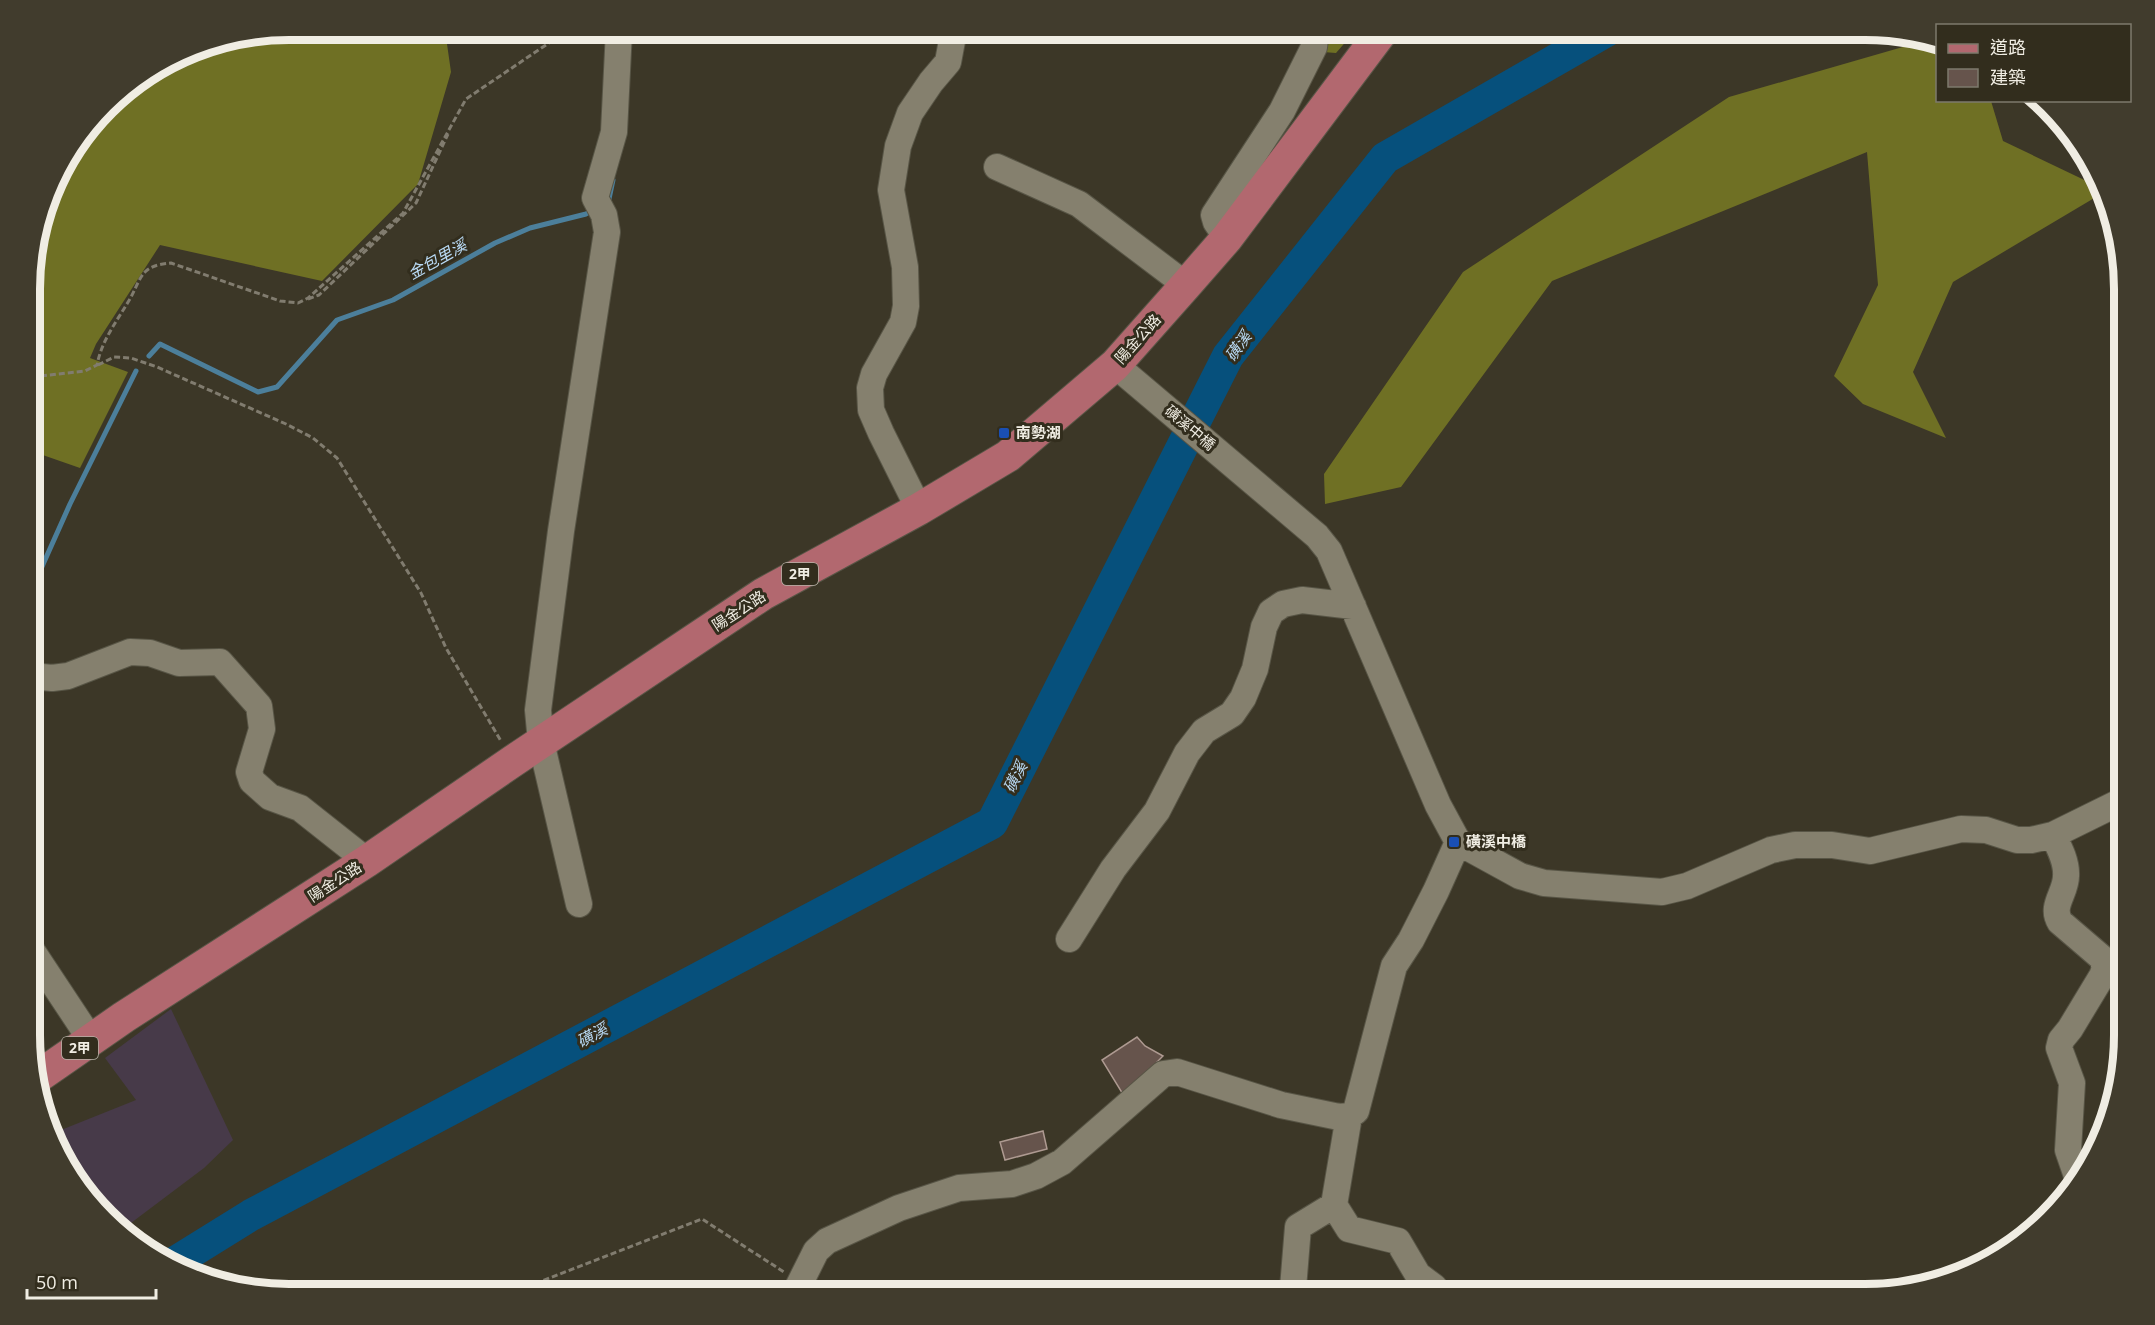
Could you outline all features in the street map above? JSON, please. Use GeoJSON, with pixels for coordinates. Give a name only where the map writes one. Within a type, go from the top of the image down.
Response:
{"type":"FeatureCollection","features":[{"type":"Feature","properties":{"kind":"main road","name":"陽金公路"},"geometry":{"type":"LineString","coordinates":[[44,1073],[367,861],[763,594],[919,509],[1008,456],[1115,365],[1186,285],[1227,238],[1376,40]]}},
{"type":"Feature","properties":{"kind":"street"},"geometry":{"type":"LineString","coordinates":[[579,904],[541,742],[538,710],[561,531],[607,232],[599,206],[614,132],[619,40]]}},
{"type":"Feature","properties":{"kind":"street"},"geometry":{"type":"LineString","coordinates":[[919,509],[871,410],[870,388],[874,374],[903,322],[906,306],[905,267],[891,190],[898,146],[910,113],[948,62],[952,40]]}},
{"type":"Feature","properties":{"kind":"street"},"geometry":{"type":"LineString","coordinates":[[1227,238],[1216,222],[1214,214],[1282,111],[1314,47],[1315,40]]}},
{"type":"Feature","properties":{"kind":"street"},"geometry":{"type":"LineString","coordinates":[[997,167],[1079,204],[1186,285]]}},
{"type":"Feature","properties":{"kind":"street","name":"磺溪中橋"},"geometry":{"type":"LineString","coordinates":[[1115,365],[1317,536],[1329,551],[1438,805],[1458,842]]}},
{"type":"Feature","properties":{"kind":"street"},"geometry":{"type":"LineString","coordinates":[[1069,939],[1113,869],[1157,811],[1187,753],[1204,731],[1232,714],[1243,698],[1255,669],[1264,627],[1270,612],[1282,604],[1302,600],[1353,606]]}},
{"type":"Feature","properties":{"kind":"street"},"geometry":{"type":"LineString","coordinates":[[40,677],[68,676],[130,652],[150,653],[179,663],[220,662],[259,706],[262,729],[249,772],[252,781],[270,797],[300,808],[367,861]]}},
{"type":"Feature","properties":{"kind":"street"},"geometry":{"type":"LineString","coordinates":[[799,1284],[816,1251],[827,1241],[899,1208],[959,1188],[1012,1184],[1036,1176],[1062,1162],[1163,1074],[1177,1072],[1281,1105],[1339,1117],[1349,1116],[1356,1111],[1394,966],[1411,940],[1437,891],[1458,842],[1520,876],[1544,883],[1662,892],[1687,886],[1771,850],[1795,845],[1832,845],[1870,850],[1960,829],[1986,830],[2017,840],[2031,840],[2053,835],[2115,804]]}},
{"type":"Feature","properties":{"kind":"street"},"geometry":{"type":"LineString","coordinates":[[2053,835],[2064,862],[2066,877],[2056,916],[2102,958],[2105,968],[2070,1029],[2061,1040],[2060,1048],[2072,1083],[2068,1150],[2075,1170]]}},
{"type":"Feature","properties":{"kind":"street"},"geometry":{"type":"LineString","coordinates":[[40,963],[91,1040]]}},
{"type":"Feature","properties":{"kind":"street"},"geometry":{"type":"LineString","coordinates":[[1349,1116],[1334,1205],[1349,1230],[1398,1241],[1418,1275],[1430,1284]]}},
{"type":"Feature","properties":{"kind":"street"},"geometry":{"type":"LineString","coordinates":[[1293,1284],[1298,1227],[1334,1205]]}},
{"type":"Feature","properties":{"kind":"path"},"geometry":{"type":"LineString","coordinates":[[195,273],[281,303],[300,302],[319,295],[416,203],[463,103],[554,40]]}},
{"type":"Feature","properties":{"kind":"path"},"geometry":{"type":"LineString","coordinates":[[97,365],[112,326],[145,272],[160,264],[171,264],[280,301],[298,303],[308,298],[403,213],[466,99],[554,40]]}},
{"type":"Feature","properties":{"kind":"path"},"geometry":{"type":"LineString","coordinates":[[40,376],[85,371],[114,357],[131,358],[157,367],[313,438],[337,458],[421,593],[446,648],[513,761]]}},
{"type":"Feature","properties":{"kind":"path"},"geometry":{"type":"LineString","coordinates":[[534,1284],[702,1219],[791,1284]]}},
{"type":"Feature","properties":{"kind":"shaded area"},"geometry":{"type":"Polygon","coordinates":[[[289,40],[446,40],[451,72],[418,184],[322,281],[160,245],[96,344],[90,358],[128,372],[80,468],[40,454],[41,273],[45,241],[59,194],[82,151],[102,125],[125,102],[151,82],[194,59],[241,45],[289,40]]]}},
{"type":"Feature","properties":{"kind":"shaded area"},"geometry":{"type":"Polygon","coordinates":[[[1323,40],[1347,40],[1336,53],[1323,52],[1323,40]]]}},
{"type":"Feature","properties":{"kind":"shaded area"},"geometry":{"type":"Polygon","coordinates":[[[1914,45],[1936,51],[1936,102],[1991,102],[2003,141],[2091,183],[2097,196],[1953,282],[1913,372],[1946,438],[1863,404],[1834,376],[1878,285],[1867,152],[1552,281],[1401,487],[1325,504],[1324,474],[1463,272],[1729,97],[1914,45]]]}},
{"type":"Feature","properties":{"kind":"shaded area"},"geometry":{"type":"Polygon","coordinates":[[[171,1009],[233,1140],[204,1168],[128,1225],[102,1200],[82,1174],[59,1131],[136,1100],[105,1058],[171,1009]]]}},
{"type":"Feature","properties":{"kind":"building"},"geometry":{"type":"Polygon","coordinates":[[[1137,1037],[1145,1046],[1163,1056],[1157,1062],[1162,1070],[1124,1096],[1102,1060],[1137,1037]]]}},
{"type":"Feature","properties":{"kind":"building"},"geometry":{"type":"Polygon","coordinates":[[[1043,1131],[1047,1149],[1005,1160],[1000,1142],[1043,1131]]]}},
{"type":"Feature","properties":{"kind":"waterway","name":"磺溪"},"geometry":{"type":"LineString","coordinates":[[180,1259],[251,1215],[992,823],[1228,356],[1385,158],[1591,40]]}},
{"type":"Feature","properties":{"kind":"waterway","name":"金包里溪"},"geometry":{"type":"LineString","coordinates":[[605,201],[609,199],[613,180]]}},
{"type":"Feature","properties":{"kind":"waterway","name":"金包里溪"},"geometry":{"type":"LineString","coordinates":[[149,356],[160,344],[258,392],[277,387],[337,320],[393,300],[495,243],[530,228],[586,214],[592,210]]}},
{"type":"Feature","properties":{"kind":"waterway","name":"金包里溪"},"geometry":{"type":"LineString","coordinates":[[40,571],[70,504],[136,371]]}},
{"type":"Feature","properties":{"kind":"place","name":"南勢湖"},"geometry":{"type":"Point","coordinates":[1004,433]}},
{"type":"Feature","properties":{"kind":"place","name":"磺溪中橋"},"geometry":{"type":"Point","coordinates":[1454,842]}}]}
